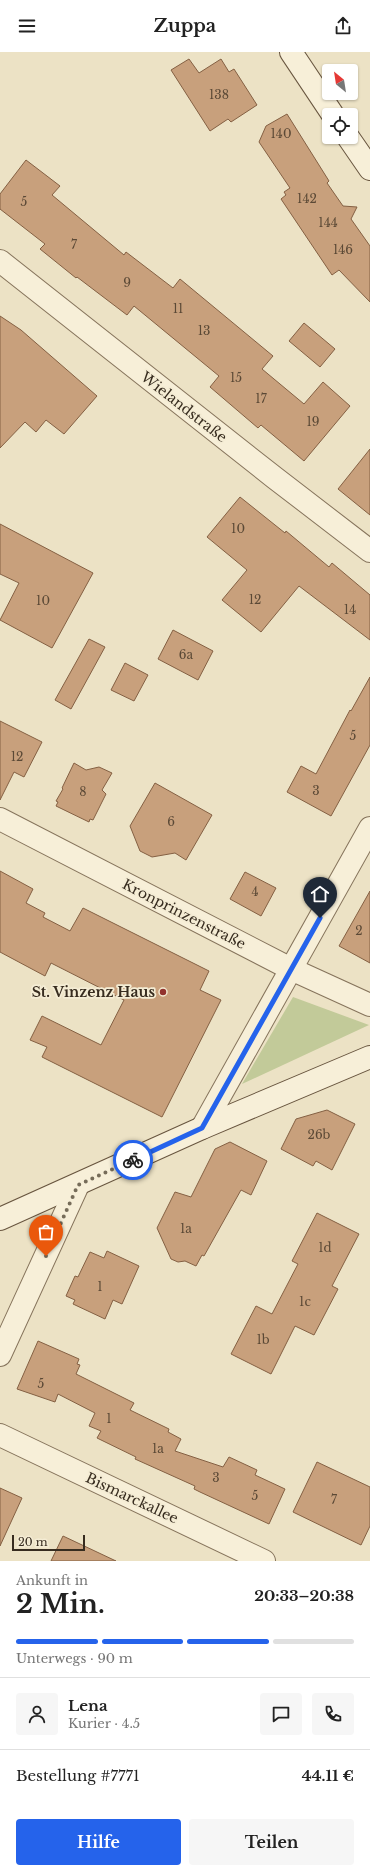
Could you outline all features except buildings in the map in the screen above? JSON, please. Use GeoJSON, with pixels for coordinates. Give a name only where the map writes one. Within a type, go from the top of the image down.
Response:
{"type":"FeatureCollection","features":[{"type":"Feature","properties":{"kind":"street"},"geometry":{"type":"LineString","coordinates":[[291,52],[328,108]]}},
{"type":"Feature","properties":{"kind":"street"},"geometry":{"type":"LineString","coordinates":[[353,144],[370,169]]}},
{"type":"Feature","properties":{"kind":"street","name":"Wielandstraße"},"geometry":{"type":"LineString","coordinates":[[0,261],[370,551]]}},
{"type":"Feature","properties":{"kind":"street","name":"Kronprinzenstraße"},"geometry":{"type":"LineString","coordinates":[[0,819],[292,969],[370,1005]]}},
{"type":"Feature","properties":{"kind":"street"},"geometry":{"type":"LineString","coordinates":[[202,1128],[370,828]]}},
{"type":"Feature","properties":{"kind":"street"},"geometry":{"type":"LineString","coordinates":[[0,1219],[202,1128],[370,1057]]}},
{"type":"Feature","properties":{"kind":"street"},"geometry":{"type":"LineString","coordinates":[[0,1354],[78,1185]]}},
{"type":"Feature","properties":{"kind":"street","name":"Bismarckallee"},"geometry":{"type":"LineString","coordinates":[[0,1435],[264,1561]]}},
{"type":"Feature","properties":{"kind":"green space"},"geometry":{"type":"Polygon","coordinates":[[[293,997],[369,1025],[242,1084],[293,997]]]}},
{"type":"Feature","properties":{"kind":"way so far"},"geometry":{"type":"LineString","coordinates":[[46,1256],[78,1185],[133,1160]]}},
{"type":"Feature","properties":{"kind":"place","name":"St. Vinzenz Haus"},"geometry":{"type":"Point","coordinates":[163,992]}},
{"type":"Feature","properties":{"kind":"route"},"geometry":{"type":"LineString","coordinates":[[133,1160],[202,1128],[320,918]]}}]}
